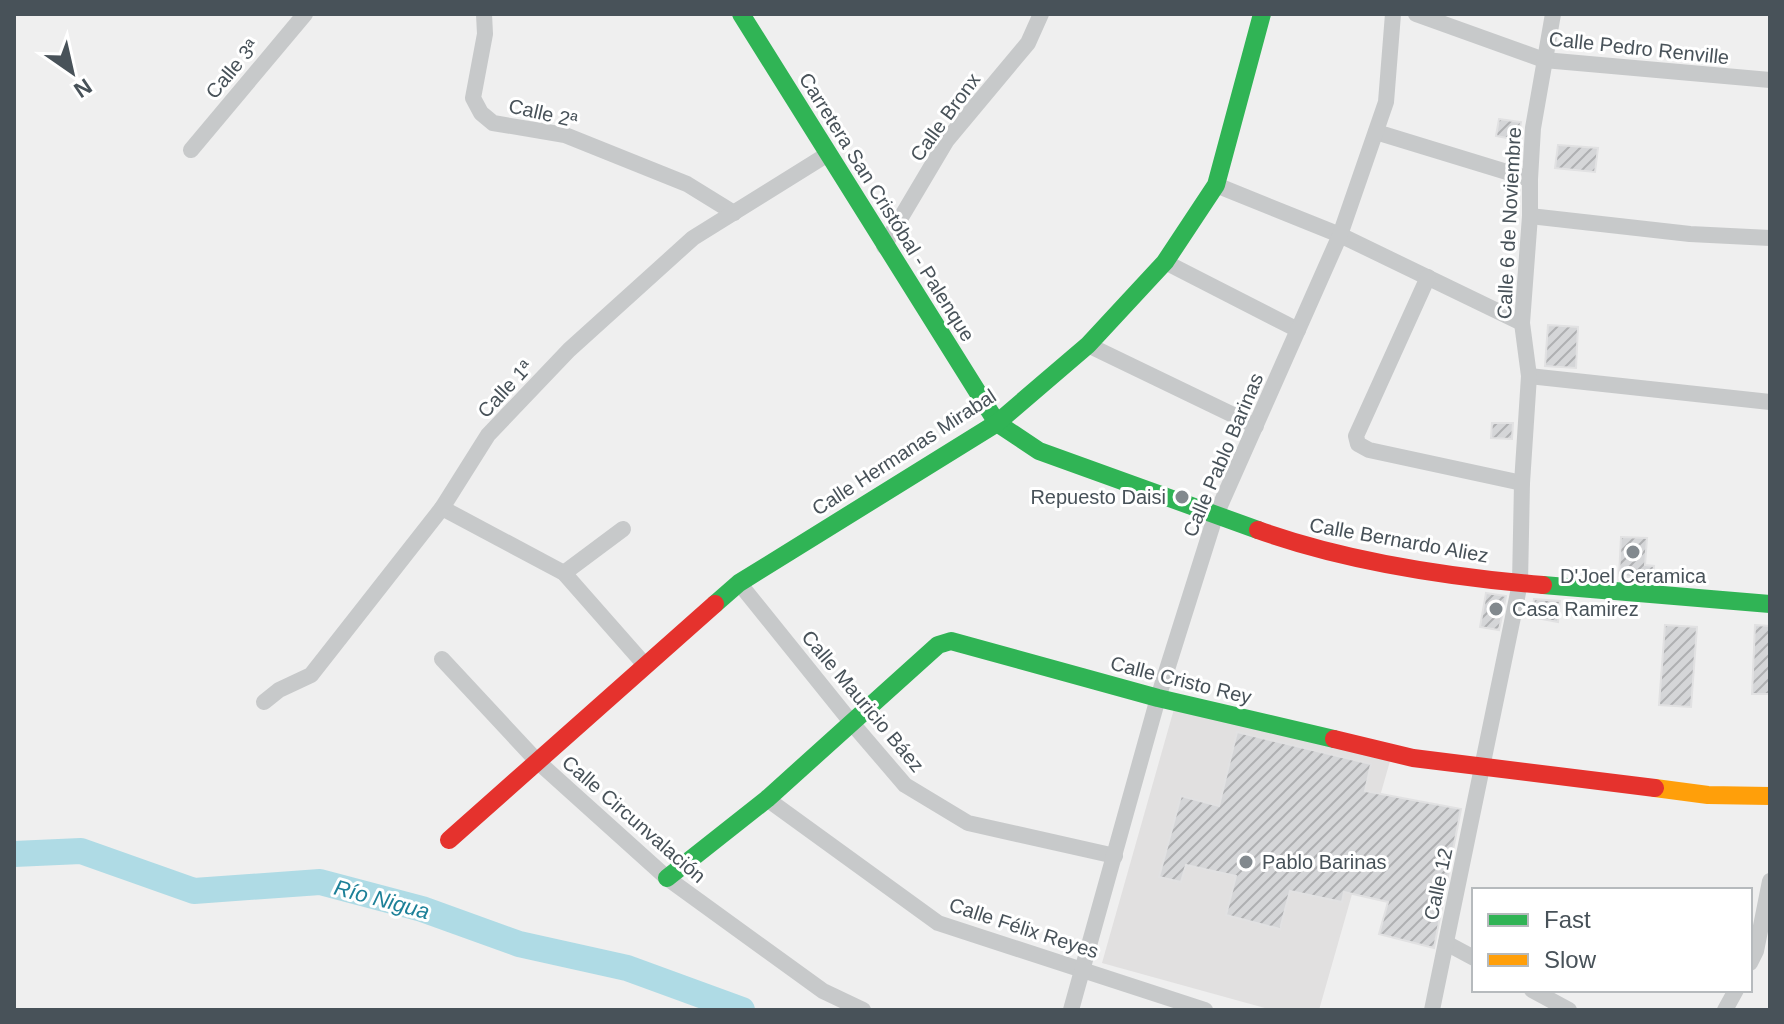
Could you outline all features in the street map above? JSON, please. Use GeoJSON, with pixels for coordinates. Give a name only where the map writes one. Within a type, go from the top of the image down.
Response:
{"type":"FeatureCollection","features":[{"type":"Feature","properties":{"kind":"street","name":"Calle 3ª"},"geometry":{"type":"LineString","coordinates":[[191,150],[305,14]]}},
{"type":"Feature","properties":{"kind":"street","name":"Calle 2ª"},"geometry":{"type":"LineString","coordinates":[[484,14],[485,34],[473,98],[481,113],[493,123],[565,135],[687,184],[734,213]]}},
{"type":"Feature","properties":{"kind":"street","name":"Carretera San Cristóbal - Palenque"},"geometry":{"type":"LineString","coordinates":[[741,14],[997,423]]}},
{"type":"Feature","properties":{"kind":"street","name":"Calle Bronx"},"geometry":{"type":"LineString","coordinates":[[884,246],[947,140],[1028,43],[1041,14]]}},
{"type":"Feature","properties":{"kind":"street","name":"Calle Hermanas Mirabal"},"geometry":{"type":"LineString","coordinates":[[449,840],[739,583],[997,423],[1088,345],[1165,262],[1216,185],[1262,14]]}},
{"type":"Feature","properties":{"kind":"street","name":"Calle Pablo Barinas"},"geometry":{"type":"LineString","coordinates":[[1071,1010],[1158,698],[1215,517],[1340,235],[1386,102],[1393,14]]}},
{"type":"Feature","properties":{"kind":"street","name":"Calle Pedro Renville"},"geometry":{"type":"LineString","coordinates":[[1416,14],[1544,60],[1770,80]]}},
{"type":"Feature","properties":{"kind":"street","name":"Calle 6 de Noviembre"},"geometry":{"type":"LineString","coordinates":[[1483,767],[1520,583],[1529,376],[1522,323],[1530,179],[1533,128],[1553,14]]}},
{"type":"Feature","properties":{"kind":"street"},"geometry":{"type":"LineString","coordinates":[[1376,132],[1530,179]]}},
{"type":"Feature","properties":{"kind":"street","name":"Calle 1ª"},"geometry":{"type":"LineString","coordinates":[[264,702],[279,690],[311,675],[442,508],[488,435],[569,350],[693,238],[828,154]]}},
{"type":"Feature","properties":{"kind":"street"},"geometry":{"type":"LineString","coordinates":[[1216,185],[1340,235],[1522,323]]}},
{"type":"Feature","properties":{"kind":"street"},"geometry":{"type":"LineString","coordinates":[[1530,216],[1690,234],[1770,238]]}},
{"type":"Feature","properties":{"kind":"street"},"geometry":{"type":"LineString","coordinates":[[1165,262],[1298,330]]}},
{"type":"Feature","properties":{"kind":"street"},"geometry":{"type":"LineString","coordinates":[[1428,277],[1356,436],[1358,444],[1369,450],[1522,483]]}},
{"type":"Feature","properties":{"kind":"street"},"geometry":{"type":"LineString","coordinates":[[1088,345],[1256,426]]}},
{"type":"Feature","properties":{"kind":"street"},"geometry":{"type":"LineString","coordinates":[[1529,376],[1770,402]]}},
{"type":"Feature","properties":{"kind":"street","name":"Calle Bernardo Aliez"},"geometry":{"type":"LineString","coordinates":[[997,423],[1039,451],[1299,545],[1382,563],[1520,583],[1770,604]]}},
{"type":"Feature","properties":{"kind":"street"},"geometry":{"type":"LineString","coordinates":[[442,508],[564,573],[645,665]]}},
{"type":"Feature","properties":{"kind":"street"},"geometry":{"type":"LineString","coordinates":[[564,573],[623,529]]}},
{"type":"Feature","properties":{"kind":"street","name":"Calle Mauricio Báez"},"geometry":{"type":"LineString","coordinates":[[739,583],[905,785],[968,823],[1115,856]]}},
{"type":"Feature","properties":{"kind":"street","name":"Calle Cristo Rey"},"geometry":{"type":"LineString","coordinates":[[667,878],[767,799],[938,645],[951,641],[1158,698],[1413,758],[1708,795],[1770,796]]}},
{"type":"Feature","properties":{"kind":"street","name":"Calle Circunvalación"},"geometry":{"type":"LineString","coordinates":[[442,659],[536,760],[667,878],[823,991],[863,1010]]}},
{"type":"Feature","properties":{"kind":"street","name":"Calle 12"},"geometry":{"type":"LineString","coordinates":[[1432,1010],[1483,767]]}},
{"type":"Feature","properties":{"kind":"street","name":"Calle Félix Reyes"},"geometry":{"type":"LineString","coordinates":[[767,799],[938,923],[1205,1010]]}},
{"type":"Feature","properties":{"kind":"street"},"geometry":{"type":"LineString","coordinates":[[1752,959],[1770,881]]}},
{"type":"Feature","properties":{"kind":"street"},"geometry":{"type":"LineString","coordinates":[[1446,943],[1472,957]]}},
{"type":"Feature","properties":{"kind":"street"},"geometry":{"type":"LineString","coordinates":[[1536,992],[1569,1010]]}},
{"type":"Feature","properties":{"kind":"street"},"geometry":{"type":"LineString","coordinates":[[1725,1010],[1735,992]]}},
{"type":"Feature","properties":{"kind":"shaded area","name":"Pablo Barinas"},"geometry":{"type":"Polygon","coordinates":[[[1176,702],[1390,761],[1319,1010],[1272,1010],[1102,963],[1176,702]]]}},
{"type":"Feature","properties":{"kind":"building"},"geometry":{"type":"Polygon","coordinates":[[[1499,119],[1521,122],[1518,140],[1496,136],[1499,119]]]}},
{"type":"Feature","properties":{"kind":"building"},"geometry":{"type":"Polygon","coordinates":[[[1558,145],[1598,148],[1595,172],[1555,168],[1558,145]]]}},
{"type":"Feature","properties":{"kind":"building"},"geometry":{"type":"Polygon","coordinates":[[[1548,325],[1578,327],[1576,368],[1545,366],[1548,325]]]}},
{"type":"Feature","properties":{"kind":"building"},"geometry":{"type":"Polygon","coordinates":[[[1492,423],[1513,423],[1512,439],[1491,438],[1492,423]]]}},
{"type":"Feature","properties":{"kind":"building","name":"D'Joel Ceramica"},"geometry":{"type":"Polygon","coordinates":[[[1621,537],[1647,538],[1645,565],[1654,566],[1653,579],[1619,576],[1621,537]]]}},
{"type":"Feature","properties":{"kind":"building","name":"Casa Ramirez"},"geometry":{"type":"Polygon","coordinates":[[[1486,593],[1506,596],[1499,630],[1480,627],[1486,593]]]}},
{"type":"Feature","properties":{"kind":"building"},"geometry":{"type":"Polygon","coordinates":[[[1534,599],[1560,601],[1558,622],[1531,617],[1534,599]]]}},
{"type":"Feature","properties":{"kind":"building"},"geometry":{"type":"Polygon","coordinates":[[[1665,625],[1697,627],[1691,707],[1659,705],[1665,625]]]}},
{"type":"Feature","properties":{"kind":"building"},"geometry":{"type":"Polygon","coordinates":[[[1755,625],[1770,626],[1770,694],[1752,694],[1755,625]]]}},
{"type":"Feature","properties":{"kind":"building"},"geometry":{"type":"Polygon","coordinates":[[[1237,732],[1371,764],[1365,791],[1461,809],[1434,948],[1379,934],[1388,902],[1344,892],[1342,902],[1290,891],[1280,929],[1226,915],[1236,876],[1186,865],[1181,882],[1159,877],[1181,796],[1219,806],[1237,732]]]}},
{"type":"Feature","properties":{"kind":"waterway","name":"Río Nigua"},"geometry":{"type":"LineString","coordinates":[[14,854],[81,851],[194,891],[320,882],[422,909],[519,944],[627,968],[742,1010]]}},
{"type":"Feature","properties":{"kind":"traffic: fast"},"geometry":{"type":"LineString","coordinates":[[741,14],[997,423],[1039,451],[1258,530]]}},
{"type":"Feature","properties":{"kind":"traffic: fast"},"geometry":{"type":"LineString","coordinates":[[715,604],[739,583],[997,423],[1088,345],[1165,262],[1216,185],[1262,14]]}},
{"type":"Feature","properties":{"kind":"traffic: fast"},"geometry":{"type":"LineString","coordinates":[[1543,585],[1770,604]]}},
{"type":"Feature","properties":{"kind":"traffic: fast"},"geometry":{"type":"LineString","coordinates":[[667,878],[767,799],[938,645],[951,641],[1158,698],[1334,739]]}},
{"type":"Feature","properties":{"kind":"traffic: slow"},"geometry":{"type":"LineString","coordinates":[[1655,788],[1708,795],[1770,796]]}},
{"type":"Feature","properties":{"kind":"traffic: jam"},"geometry":{"type":"LineString","coordinates":[[1258,530],[1327,551],[1399,566],[1471,578],[1543,585]]}},
{"type":"Feature","properties":{"kind":"traffic: jam"},"geometry":{"type":"LineString","coordinates":[[449,840],[715,604]]}},
{"type":"Feature","properties":{"kind":"traffic: jam"},"geometry":{"type":"LineString","coordinates":[[1334,739],[1413,758],[1655,788]]}},
{"type":"Feature","properties":{"kind":"place","name":"Repuesto Daisi"},"geometry":{"type":"Point","coordinates":[1182,497]}},
{"type":"Feature","properties":{"kind":"place","name":"D'Joel Ceramica"},"geometry":{"type":"Point","coordinates":[1633,552]}},
{"type":"Feature","properties":{"kind":"place","name":"Casa Ramirez"},"geometry":{"type":"Point","coordinates":[1496,609]}},
{"type":"Feature","properties":{"kind":"place","name":"Pablo Barinas"},"geometry":{"type":"Point","coordinates":[1246,862]}}]}
